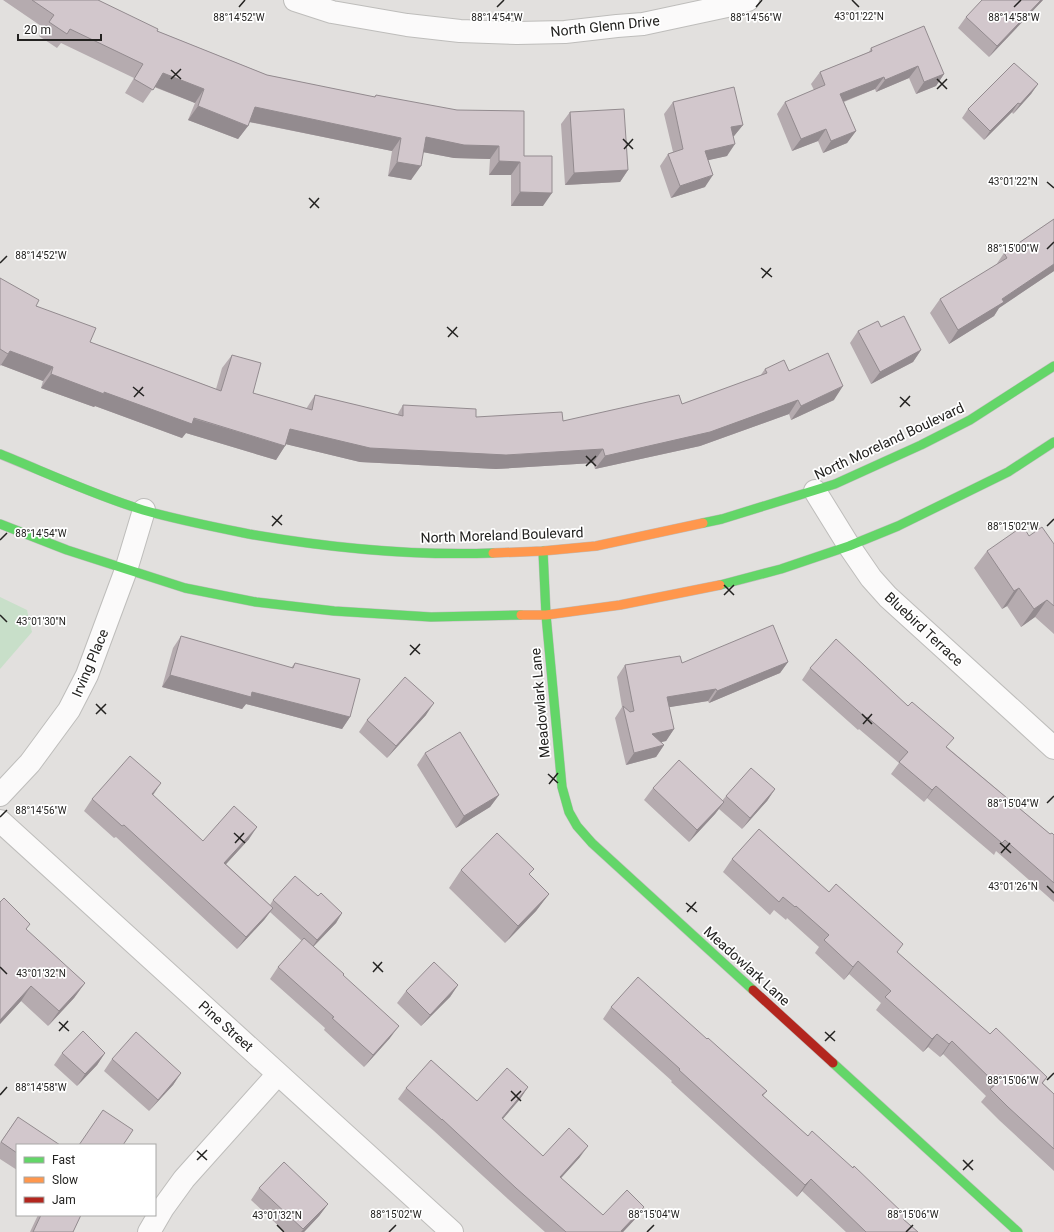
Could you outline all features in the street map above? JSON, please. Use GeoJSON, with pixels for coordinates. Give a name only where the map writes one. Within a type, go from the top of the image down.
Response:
{"type":"FeatureCollection","features":[{"type":"Feature","properties":{"kind":"street","name":"North Glenn Drive"},"geometry":{"type":"LineString","coordinates":[[295,0],[332,12],[407,25],[460,31],[524,33],[565,32],[643,24],[748,0]]}},
{"type":"Feature","properties":{"kind":"street","name":"North Moreland Boulevard"},"geometry":{"type":"LineString","coordinates":[[0,454],[110,499],[144,510],[212,527],[284,540],[364,550],[455,554],[543,551],[596,546],[722,519],[836,484],[921,445],[970,420],[1054,366]]}},
{"type":"Feature","properties":{"kind":"street"},"geometry":{"type":"LineString","coordinates":[[0,524],[67,550],[185,588],[256,602],[334,611],[431,617],[546,616],[620,605],[708,588],[781,569],[849,546],[898,526],[1008,472],[1054,442]]}},
{"type":"Feature","properties":{"kind":"street","name":"Bluebird Terrace"},"geometry":{"type":"LineString","coordinates":[[815,491],[871,578],[888,597],[1054,748]]}},
{"type":"Feature","properties":{"kind":"street","name":"Irving Place"},"geometry":{"type":"LineString","coordinates":[[0,796],[30,763],[69,710],[87,675],[126,570],[144,510]]}},
{"type":"Feature","properties":{"kind":"street","name":"Meadowlark Lane"},"geometry":{"type":"LineString","coordinates":[[543,551],[546,616],[562,787],[569,812],[577,826],[592,843],[1018,1232]]}},
{"type":"Feature","properties":{"kind":"street","name":"Pine Street"},"geometry":{"type":"LineString","coordinates":[[0,820],[452,1232]]}},
{"type":"Feature","properties":{"kind":"street"},"geometry":{"type":"LineString","coordinates":[[149,1232],[163,1208],[184,1179],[278,1074]]}},
{"type":"Feature","properties":{"kind":"green space"},"geometry":{"type":"Polygon","coordinates":[[[0,597],[27,610],[32,632],[0,669],[0,597]]]}},
{"type":"Feature","properties":{"kind":"building"},"geometry":{"type":"Polygon","coordinates":[[[32,0],[98,0],[158,29],[157,31],[267,75],[375,97],[376,95],[457,110],[524,111],[524,156],[552,156],[552,193],[520,192],[520,162],[499,161],[499,146],[464,145],[426,137],[421,166],[397,162],[401,138],[255,107],[248,126],[198,106],[204,89],[163,73],[153,90],[134,79],[143,64],[70,29],[67,34],[49,22],[54,15],[32,0]]]}},
{"type":"Feature","properties":{"kind":"building"},"geometry":{"type":"Polygon","coordinates":[[[982,0],[1041,0],[997,46],[966,17],[982,0]]]}},
{"type":"Feature","properties":{"kind":"building"},"geometry":{"type":"Polygon","coordinates":[[[924,26],[944,74],[924,82],[918,66],[885,80],[884,77],[840,94],[856,131],[831,141],[826,129],[801,139],[785,102],[825,85],[820,72],[872,51],[871,48],[924,26]]]}},
{"type":"Feature","properties":{"kind":"building"},"geometry":{"type":"Polygon","coordinates":[[[1014,63],[1038,84],[1020,104],[1018,103],[990,131],[968,109],[1014,63]]]}},
{"type":"Feature","properties":{"kind":"building"},"geometry":{"type":"Polygon","coordinates":[[[734,87],[743,125],[731,127],[735,144],[705,151],[713,175],[680,186],[668,154],[683,149],[673,102],[734,87]]]}},
{"type":"Feature","properties":{"kind":"building"},"geometry":{"type":"Polygon","coordinates":[[[624,109],[628,170],[574,173],[570,112],[624,109]]]}},
{"type":"Feature","properties":{"kind":"building"},"geometry":{"type":"Polygon","coordinates":[[[1054,219],[1054,264],[1002,299],[1004,302],[958,330],[940,299],[1007,258],[1004,253],[1054,219]]]}},
{"type":"Feature","properties":{"kind":"building"},"geometry":{"type":"Polygon","coordinates":[[[0,278],[39,300],[36,306],[96,328],[90,342],[221,391],[232,355],[261,363],[253,393],[312,410],[315,395],[403,416],[403,405],[476,409],[476,417],[562,412],[563,421],[679,395],[682,404],[767,373],[765,369],[784,360],[789,371],[828,353],[843,386],[801,406],[798,400],[710,432],[605,456],[603,449],[506,455],[370,448],[290,429],[285,446],[194,418],[192,424],[51,374],[53,367],[10,351],[8,354],[0,349],[0,278]]]}},
{"type":"Feature","properties":{"kind":"building"},"geometry":{"type":"Polygon","coordinates":[[[904,316],[921,350],[880,372],[858,331],[878,321],[881,327],[904,316]]]}},
{"type":"Feature","properties":{"kind":"building"},"geometry":{"type":"Polygon","coordinates":[[[1023,526],[1029,536],[1042,527],[1054,544],[1054,606],[1047,600],[1034,609],[1019,588],[1014,591],[987,551],[1023,526]]]}},
{"type":"Feature","properties":{"kind":"building"},"geometry":{"type":"Polygon","coordinates":[[[773,625],[788,662],[717,691],[716,689],[667,697],[674,729],[652,734],[664,745],[634,753],[623,706],[630,712],[634,711],[625,665],[680,656],[682,663],[773,625]]]}},
{"type":"Feature","properties":{"kind":"building"},"geometry":{"type":"Polygon","coordinates":[[[181,636],[293,668],[295,663],[360,679],[350,717],[252,692],[251,697],[170,675],[181,636]]]}},
{"type":"Feature","properties":{"kind":"building"},"geometry":{"type":"Polygon","coordinates":[[[836,639],[908,706],[912,702],[954,738],[946,747],[1050,834],[1052,833],[1054,835],[1054,883],[1005,840],[1002,843],[936,786],[932,790],[899,762],[908,752],[867,717],[866,718],[810,668],[836,639]]]}},
{"type":"Feature","properties":{"kind":"building"},"geometry":{"type":"Polygon","coordinates":[[[405,677],[434,703],[396,746],[367,720],[405,677]]]}},
{"type":"Feature","properties":{"kind":"building"},"geometry":{"type":"Polygon","coordinates":[[[460,732],[499,795],[464,816],[425,753],[460,732]]]}},
{"type":"Feature","properties":{"kind":"building"},"geometry":{"type":"Polygon","coordinates":[[[130,756],[161,783],[152,794],[203,841],[234,806],[257,827],[224,863],[273,908],[246,937],[124,825],[122,826],[92,799],[130,756]]]}},
{"type":"Feature","properties":{"kind":"building"},"geometry":{"type":"Polygon","coordinates":[[[679,760],[724,802],[697,830],[653,788],[679,760]]]}},
{"type":"Feature","properties":{"kind":"building"},"geometry":{"type":"Polygon","coordinates":[[[751,768],[775,789],[750,818],[726,796],[751,768]]]}},
{"type":"Feature","properties":{"kind":"building"},"geometry":{"type":"Polygon","coordinates":[[[759,829],[829,892],[836,884],[903,944],[897,952],[990,1034],[996,1028],[1047,1077],[1042,1083],[1054,1094],[1054,1149],[990,1089],[996,1084],[952,1041],[949,1044],[937,1034],[932,1039],[885,997],[891,991],[858,961],[853,967],[824,940],[829,935],[796,906],[795,907],[783,897],[779,902],[732,859],[759,829]]]}},
{"type":"Feature","properties":{"kind":"building"},"geometry":{"type":"Polygon","coordinates":[[[497,833],[534,869],[529,874],[549,894],[518,926],[461,870],[497,833]]]}},
{"type":"Feature","properties":{"kind":"building"},"geometry":{"type":"Polygon","coordinates":[[[295,876],[318,896],[321,893],[342,913],[317,940],[273,900],[295,876]]]}},
{"type":"Feature","properties":{"kind":"building"},"geometry":{"type":"Polygon","coordinates":[[[4,898],[30,924],[26,929],[85,983],[59,1011],[31,986],[0,1020],[0,902],[4,898]]]}},
{"type":"Feature","properties":{"kind":"building"},"geometry":{"type":"Polygon","coordinates":[[[304,938],[399,1026],[373,1055],[332,1018],[334,1017],[278,967],[304,938]]]}},
{"type":"Feature","properties":{"kind":"building"},"geometry":{"type":"Polygon","coordinates":[[[434,962],[458,985],[430,1015],[406,991],[434,962]]]}},
{"type":"Feature","properties":{"kind":"building"},"geometry":{"type":"Polygon","coordinates":[[[638,977],[767,1091],[762,1095],[808,1136],[812,1131],[853,1168],[854,1166],[906,1216],[903,1219],[918,1232],[866,1232],[811,1179],[805,1185],[611,1007],[638,977]]]}},
{"type":"Feature","properties":{"kind":"building"},"geometry":{"type":"Polygon","coordinates":[[[83,1031],[105,1053],[85,1074],[62,1053],[83,1031]]]}},
{"type":"Feature","properties":{"kind":"building"},"geometry":{"type":"Polygon","coordinates":[[[136,1032],[181,1073],[158,1100],[112,1059],[136,1032]]]}},
{"type":"Feature","properties":{"kind":"building"},"geometry":{"type":"Polygon","coordinates":[[[431,1060],[477,1101],[507,1068],[528,1087],[502,1118],[543,1156],[569,1128],[588,1146],[560,1177],[603,1215],[627,1190],[644,1207],[621,1231],[622,1232],[566,1232],[406,1088],[431,1060]]]}},
{"type":"Feature","properties":{"kind":"building"},"geometry":{"type":"Polygon","coordinates":[[[103,1110],[133,1130],[124,1144],[80,1144],[103,1110]]]}},
{"type":"Feature","properties":{"kind":"building"},"geometry":{"type":"Polygon","coordinates":[[[18,1117],[58,1144],[16,1144],[16,1152],[1,1142],[18,1117]]]}},
{"type":"Feature","properties":{"kind":"building"},"geometry":{"type":"Polygon","coordinates":[[[284,1162],[328,1204],[303,1229],[259,1188],[284,1162]]]}},
{"type":"Feature","properties":{"kind":"building"},"geometry":{"type":"Polygon","coordinates":[[[41,1216],[81,1216],[73,1232],[33,1232],[41,1216]]]}},
{"type":"Feature","properties":{"kind":"traffic: fast"},"geometry":{"type":"LineString","coordinates":[[703,523],[722,519],[835,484],[921,445],[970,420],[1054,366]]}},
{"type":"Feature","properties":{"kind":"traffic: fast"},"geometry":{"type":"LineString","coordinates":[[720,585],[781,569],[849,546],[898,526],[1008,472],[1054,442]]}},
{"type":"Feature","properties":{"kind":"traffic: fast"},"geometry":{"type":"LineString","coordinates":[[0,454],[89,491],[143,510],[249,534],[371,550],[462,554],[493,553]]}},
{"type":"Feature","properties":{"kind":"traffic: fast"},"geometry":{"type":"LineString","coordinates":[[0,524],[67,550],[185,588],[256,602],[334,611],[431,617],[521,615]]}},
{"type":"Feature","properties":{"kind":"traffic: fast"},"geometry":{"type":"LineString","coordinates":[[543,551],[546,615],[562,787],[569,812],[577,826],[592,843],[753,990]]}},
{"type":"Feature","properties":{"kind":"traffic: fast"},"geometry":{"type":"LineString","coordinates":[[833,1063],[1018,1232]]}},
{"type":"Feature","properties":{"kind":"traffic: slow"},"geometry":{"type":"LineString","coordinates":[[493,553],[543,551],[596,546],[703,523]]}},
{"type":"Feature","properties":{"kind":"traffic: slow"},"geometry":{"type":"LineString","coordinates":[[521,615],[546,615],[620,605],[720,585]]}},
{"type":"Feature","properties":{"kind":"traffic: jam"},"geometry":{"type":"LineString","coordinates":[[753,990],[833,1063]]}}]}
